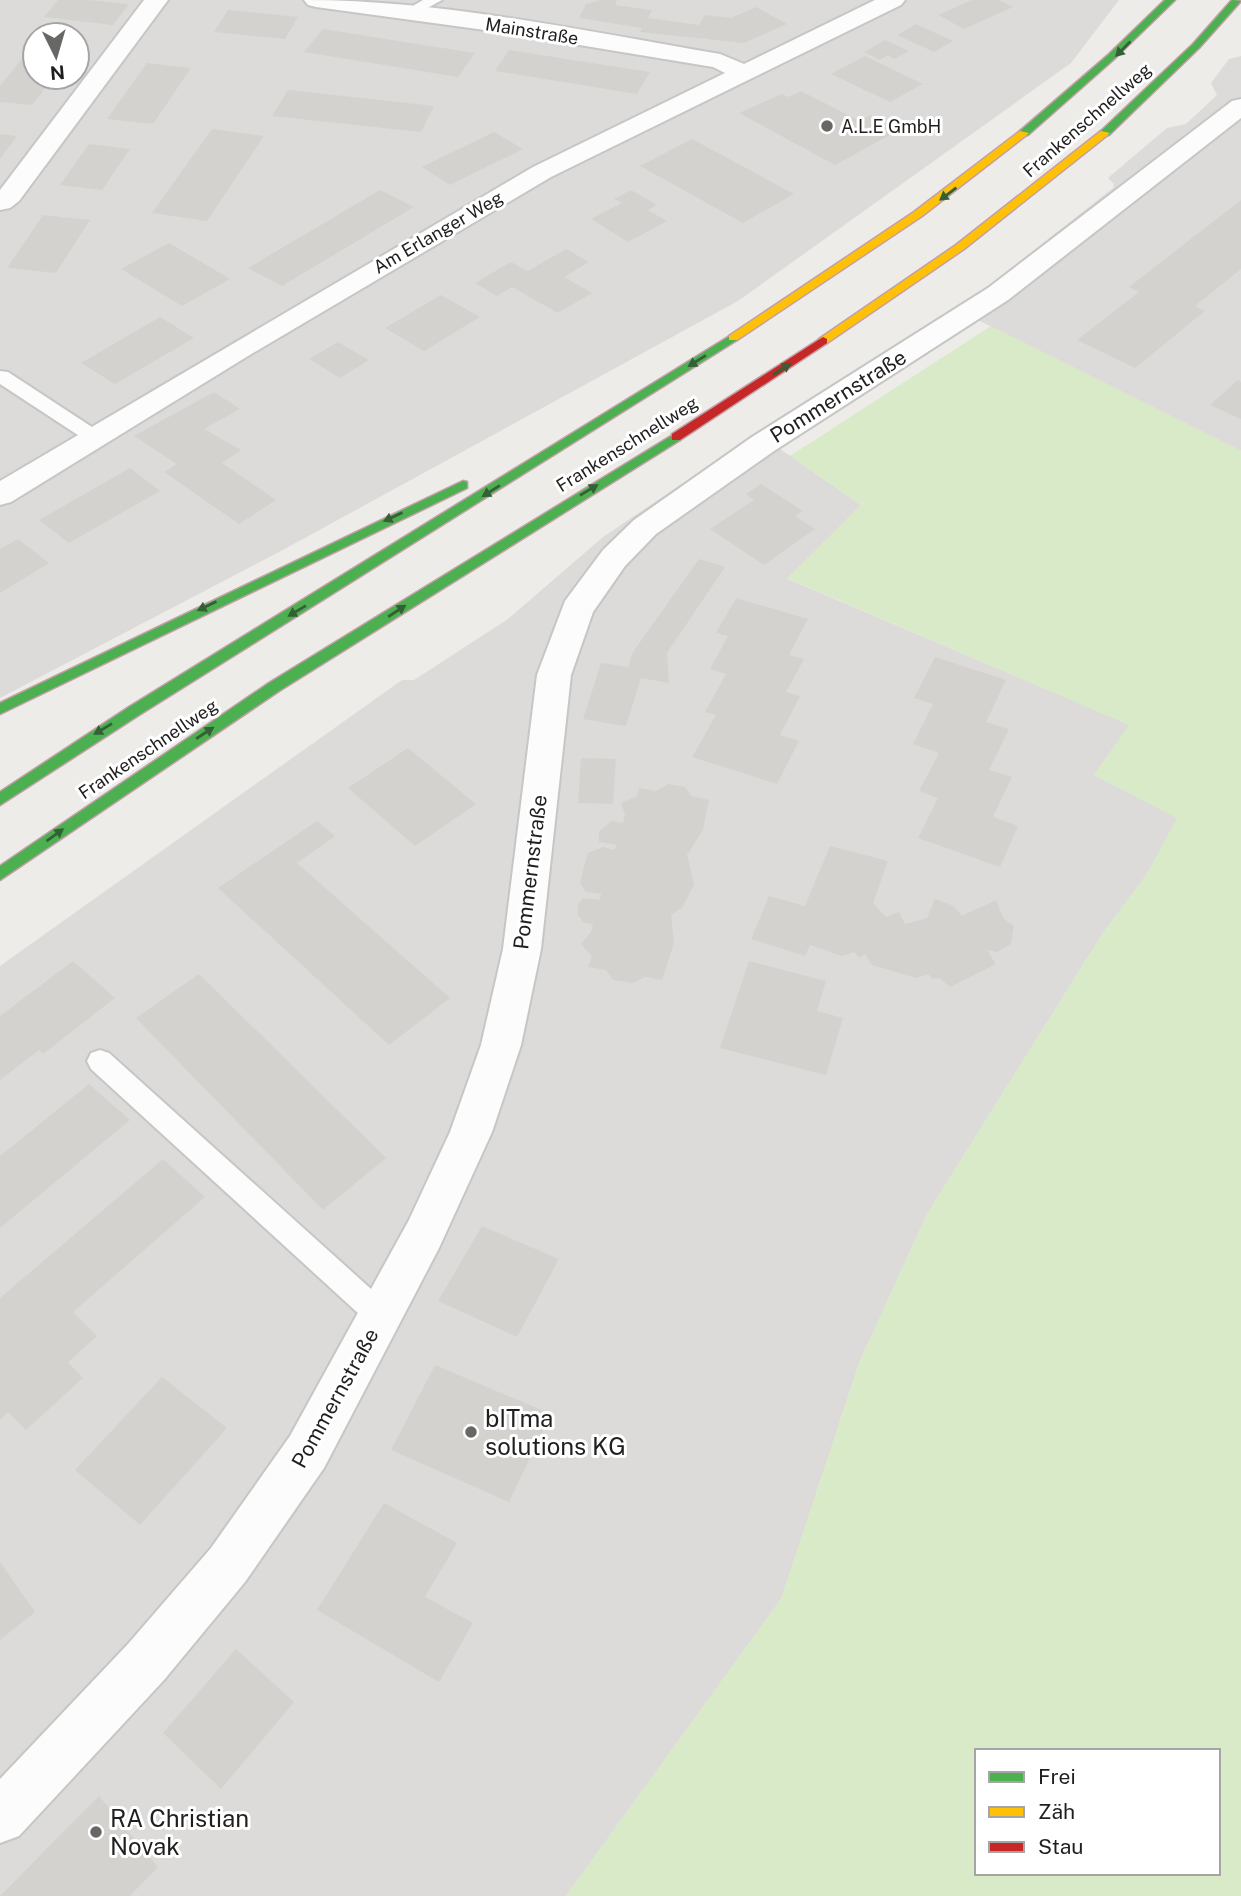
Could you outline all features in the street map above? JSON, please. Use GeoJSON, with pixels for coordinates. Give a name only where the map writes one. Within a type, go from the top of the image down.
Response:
{"type":"FeatureCollection","features":[{"type":"Feature","properties":{"kind":"highway","name":"Frankenschnellweg"},"geometry":{"type":"LineString","coordinates":[[0,799],[78,745],[761,322],[930,208],[1061,106],[1170,0]]}},
{"type":"Feature","properties":{"kind":"highway","name":"Frankenschnellweg"},"geometry":{"type":"LineString","coordinates":[[0,874],[127,783],[500,545],[688,430],[936,266],[1042,186],[1121,120],[1197,45],[1237,0]]}},
{"type":"Feature","properties":{"kind":"highway"},"geometry":{"type":"LineString","coordinates":[[0,709],[269,576],[610,415]]}},
{"type":"Feature","properties":{"kind":"street"},"geometry":{"type":"LineString","coordinates":[[0,202],[10,195],[125,45],[156,0]]}},
{"type":"Feature","properties":{"kind":"street","name":"Mainstraße"},"geometry":{"type":"LineString","coordinates":[[316,0],[720,61],[745,74]]}},
{"type":"Feature","properties":{"kind":"street","name":"Am Erlanger Weg"},"geometry":{"type":"LineString","coordinates":[[0,495],[542,172],[893,0]]}},
{"type":"Feature","properties":{"kind":"street","name":"Pommernstraße"},"geometry":{"type":"LineString","coordinates":[[0,1817],[146,1662],[228,1565],[307,1452],[424,1234],[471,1132],[501,1045],[522,948],[554,675],[577,610],[614,558],[645,527],[763,444],[998,294],[1241,106]]}},
{"type":"Feature","properties":{"kind":"lane"},"geometry":{"type":"LineString","coordinates":[[408,13],[435,0]]}},
{"type":"Feature","properties":{"kind":"lane"},"geometry":{"type":"LineString","coordinates":[[1,376],[94,437]]}},
{"type":"Feature","properties":{"kind":"lane"},"geometry":{"type":"LineString","coordinates":[[100,1061],[381,1315]]}},
{"type":"Feature","properties":{"kind":"shaded area"},"geometry":{"type":"Polygon","coordinates":[[[0,0],[1119,0],[1071,63],[738,301],[281,551],[0,698],[0,0]]]}},
{"type":"Feature","properties":{"kind":"shaded area"},"geometry":{"type":"Polygon","coordinates":[[[1241,56],[1241,451],[954,308],[973,298],[1113,188],[1114,184],[1108,178],[1167,128],[1186,124],[1217,95],[1211,83],[1229,59],[1241,56]]]}},
{"type":"Feature","properties":{"kind":"shaded area"},"geometry":{"type":"Polygon","coordinates":[[[757,433],[861,505],[788,579],[1130,725],[1094,775],[1178,818],[1147,874],[1103,933],[927,1214],[860,1361],[781,1599],[566,1896],[0,1896],[0,966],[402,680],[414,680],[508,619],[603,537],[757,433]]]}},
{"type":"Feature","properties":{"kind":"green space"},"geometry":{"type":"Polygon","coordinates":[[[991,326],[1241,451],[1241,1896],[566,1896],[781,1599],[860,1361],[927,1214],[1103,933],[1147,874],[1177,818],[1094,775],[1129,725],[787,578],[861,505],[790,456],[991,326]]]}},
{"type":"Feature","properties":{"kind":"building"},"geometry":{"type":"Polygon","coordinates":[[[58,0],[129,4],[113,25],[44,17],[58,0]]]}},
{"type":"Feature","properties":{"kind":"building"},"geometry":{"type":"Polygon","coordinates":[[[617,0],[615,5],[652,10],[648,18],[699,25],[705,15],[731,18],[756,7],[787,24],[744,43],[640,32],[642,28],[579,18],[586,4],[617,0]]]}},
{"type":"Feature","properties":{"kind":"building"},"geometry":{"type":"Polygon","coordinates":[[[972,0],[999,0],[1013,7],[964,29],[938,15],[972,0]]]}},
{"type":"Feature","properties":{"kind":"building"},"geometry":{"type":"Polygon","coordinates":[[[228,10],[298,17],[285,39],[214,32],[228,10]]]}},
{"type":"Feature","properties":{"kind":"building"},"geometry":{"type":"Polygon","coordinates":[[[916,24],[953,41],[934,52],[897,35],[916,24]]]}},
{"type":"Feature","properties":{"kind":"building"},"geometry":{"type":"Polygon","coordinates":[[[323,29],[475,53],[458,77],[304,52],[323,29]]]}},
{"type":"Feature","properties":{"kind":"building"},"geometry":{"type":"Polygon","coordinates":[[[885,40],[909,51],[894,59],[888,55],[880,60],[864,52],[885,40]]]}},
{"type":"Feature","properties":{"kind":"building"},"geometry":{"type":"Polygon","coordinates":[[[509,50],[650,72],[637,94],[495,71],[509,50]]]}},
{"type":"Feature","properties":{"kind":"building"},"geometry":{"type":"Polygon","coordinates":[[[865,56],[923,84],[890,102],[831,74],[865,56]]]}},
{"type":"Feature","properties":{"kind":"building"},"geometry":{"type":"Polygon","coordinates":[[[21,60],[21,91],[43,91],[32,105],[0,102],[0,86],[21,60]]]}},
{"type":"Feature","properties":{"kind":"building"},"geometry":{"type":"Polygon","coordinates":[[[147,63],[191,68],[153,124],[107,119],[147,63]]]}},
{"type":"Feature","properties":{"kind":"building"},"geometry":{"type":"Polygon","coordinates":[[[288,90],[434,106],[421,132],[272,116],[288,90]]]}},
{"type":"Feature","properties":{"kind":"building","name":"A.L.E GmbH"},"geometry":{"type":"Polygon","coordinates":[[[801,91],[860,121],[870,115],[899,130],[835,165],[739,113],[782,94],[788,97],[801,91]]]}},
{"type":"Feature","properties":{"kind":"building"},"geometry":{"type":"Polygon","coordinates":[[[212,129],[264,136],[207,221],[152,213],[212,129]]]}},
{"type":"Feature","properties":{"kind":"building"},"geometry":{"type":"Polygon","coordinates":[[[494,132],[523,149],[450,185],[422,167],[494,132]]]}},
{"type":"Feature","properties":{"kind":"building"},"geometry":{"type":"Polygon","coordinates":[[[0,134],[17,136],[0,159],[0,134]]]}},
{"type":"Feature","properties":{"kind":"building"},"geometry":{"type":"Polygon","coordinates":[[[692,139],[794,194],[743,223],[640,166],[692,139]]]}},
{"type":"Feature","properties":{"kind":"building"},"geometry":{"type":"Polygon","coordinates":[[[89,144],[130,149],[102,190],[60,185],[89,144]]]}},
{"type":"Feature","properties":{"kind":"building"},"geometry":{"type":"Polygon","coordinates":[[[380,190],[414,207],[282,286],[248,268],[380,190]]]}},
{"type":"Feature","properties":{"kind":"building"},"geometry":{"type":"Polygon","coordinates":[[[631,190],[657,205],[648,210],[667,221],[628,242],[591,219],[622,203],[614,199],[631,190]]]}},
{"type":"Feature","properties":{"kind":"building"},"geometry":{"type":"Polygon","coordinates":[[[1241,200],[1241,269],[1195,306],[1205,311],[1135,368],[1077,340],[1139,292],[1129,287],[1241,200]]]}},
{"type":"Feature","properties":{"kind":"building"},"geometry":{"type":"Polygon","coordinates":[[[43,215],[90,220],[56,273],[7,268],[43,215]]]}},
{"type":"Feature","properties":{"kind":"building"},"geometry":{"type":"Polygon","coordinates":[[[169,243],[230,279],[182,306],[121,269],[169,243]]]}},
{"type":"Feature","properties":{"kind":"building"},"geometry":{"type":"Polygon","coordinates":[[[566,249],[589,262],[564,277],[592,293],[558,313],[512,287],[497,296],[475,283],[511,262],[528,271],[566,249]]]}},
{"type":"Feature","properties":{"kind":"building"},"geometry":{"type":"Polygon","coordinates":[[[441,295],[480,317],[424,351],[385,328],[441,295]]]}},
{"type":"Feature","properties":{"kind":"building"},"geometry":{"type":"Polygon","coordinates":[[[160,317],[194,338],[115,384],[81,363],[160,317]]]}},
{"type":"Feature","properties":{"kind":"building"},"geometry":{"type":"Polygon","coordinates":[[[338,342],[369,360],[340,378],[309,359],[338,342]]]}},
{"type":"Feature","properties":{"kind":"building"},"geometry":{"type":"Polygon","coordinates":[[[1238,380],[1241,382],[1241,419],[1210,405],[1238,380]]]}},
{"type":"Feature","properties":{"kind":"building"},"geometry":{"type":"Polygon","coordinates":[[[214,392],[240,409],[204,429],[241,450],[222,463],[276,500],[239,524],[164,472],[177,464],[134,436],[214,392]]]}},
{"type":"Feature","properties":{"kind":"building"},"geometry":{"type":"Polygon","coordinates":[[[130,468],[160,491],[69,543],[39,520],[130,468]]]}},
{"type":"Feature","properties":{"kind":"building"},"geometry":{"type":"Polygon","coordinates":[[[761,484],[803,511],[795,516],[815,529],[764,565],[710,529],[754,500],[746,494],[761,484]]]}},
{"type":"Feature","properties":{"kind":"building"},"geometry":{"type":"Polygon","coordinates":[[[18,539],[49,563],[0,593],[0,549],[18,539]]]}},
{"type":"Feature","properties":{"kind":"building"},"geometry":{"type":"Polygon","coordinates":[[[699,559],[725,567],[667,653],[669,683],[641,678],[626,726],[583,719],[601,663],[628,667],[633,652],[699,559]]]}},
{"type":"Feature","properties":{"kind":"building"},"geometry":{"type":"Polygon","coordinates":[[[736,598],[808,619],[789,655],[804,659],[786,692],[800,696],[780,735],[799,741],[777,784],[692,757],[716,715],[705,712],[726,674],[710,669],[728,636],[716,633],[736,598]]]}},
{"type":"Feature","properties":{"kind":"building"},"geometry":{"type":"Polygon","coordinates":[[[935,657],[1006,680],[986,722],[1009,729],[989,770],[1012,777],[993,817],[1018,826],[1000,867],[918,838],[938,798],[919,791],[939,753],[913,744],[933,704],[914,698],[935,657]]]}},
{"type":"Feature","properties":{"kind":"building"},"geometry":{"type":"Polygon","coordinates":[[[408,748],[476,804],[415,846],[348,788],[408,748]]]}},
{"type":"Feature","properties":{"kind":"building"},"geometry":{"type":"Polygon","coordinates":[[[581,758],[616,759],[613,804],[578,803],[581,758]]]}},
{"type":"Feature","properties":{"kind":"building"},"geometry":{"type":"Polygon","coordinates":[[[668,784],[685,787],[691,796],[709,800],[703,830],[687,855],[694,884],[683,907],[671,915],[674,943],[662,980],[645,977],[633,983],[613,980],[606,970],[588,967],[592,956],[581,944],[591,932],[593,924],[584,923],[578,915],[578,905],[583,898],[600,900],[601,894],[586,892],[580,883],[584,867],[588,853],[603,847],[614,850],[617,845],[599,842],[599,831],[612,821],[623,823],[625,815],[621,803],[637,796],[639,788],[656,791],[668,784]]]}},
{"type":"Feature","properties":{"kind":"building"},"geometry":{"type":"Polygon","coordinates":[[[317,821],[335,836],[297,863],[450,998],[389,1045],[218,888],[317,821]]]}},
{"type":"Feature","properties":{"kind":"building"},"geometry":{"type":"Polygon","coordinates":[[[830,846],[888,861],[873,903],[886,917],[899,912],[905,924],[927,918],[935,899],[954,906],[962,916],[996,900],[1004,919],[1014,926],[1011,944],[997,952],[987,950],[996,964],[950,987],[939,978],[933,979],[928,974],[917,978],[872,965],[865,954],[859,958],[854,952],[842,956],[810,945],[805,956],[751,939],[769,896],[805,906],[830,846]]]}},
{"type":"Feature","properties":{"kind":"building"},"geometry":{"type":"Polygon","coordinates":[[[73,961],[115,998],[43,1054],[39,1050],[0,1080],[0,1016],[73,961]]]}},
{"type":"Feature","properties":{"kind":"building"},"geometry":{"type":"Polygon","coordinates":[[[749,961],[826,981],[817,1011],[843,1018],[826,1075],[720,1048],[749,961]]]}},
{"type":"Feature","properties":{"kind":"building"},"geometry":{"type":"Polygon","coordinates":[[[199,974],[386,1158],[323,1210],[136,1018],[199,974]]]}},
{"type":"Feature","properties":{"kind":"building"},"geometry":{"type":"Polygon","coordinates":[[[89,1084],[130,1120],[0,1228],[0,1156],[89,1084]]]}},
{"type":"Feature","properties":{"kind":"building"},"geometry":{"type":"Polygon","coordinates":[[[163,1159],[205,1197],[73,1312],[97,1336],[68,1362],[83,1378],[26,1430],[8,1412],[0,1420],[0,1298],[163,1159]]]}},
{"type":"Feature","properties":{"kind":"building"},"geometry":{"type":"Polygon","coordinates":[[[482,1226],[559,1259],[517,1337],[438,1301],[482,1226]]]}},
{"type":"Feature","properties":{"kind":"building","name":"bITma solutions KG"},"geometry":{"type":"Polygon","coordinates":[[[435,1365],[551,1414],[509,1502],[391,1450],[435,1365]]]}},
{"type":"Feature","properties":{"kind":"building"},"geometry":{"type":"Polygon","coordinates":[[[162,1377],[227,1428],[140,1525],[75,1470],[162,1377]]]}},
{"type":"Feature","properties":{"kind":"building"},"geometry":{"type":"Polygon","coordinates":[[[384,1503],[457,1543],[425,1597],[473,1623],[439,1682],[317,1610],[384,1503]]]}},
{"type":"Feature","properties":{"kind":"building"},"geometry":{"type":"Polygon","coordinates":[[[0,1562],[35,1612],[0,1640],[0,1562]]]}},
{"type":"Feature","properties":{"kind":"building"},"geometry":{"type":"Polygon","coordinates":[[[236,1649],[294,1702],[221,1789],[163,1733],[236,1649]]]}},
{"type":"Feature","properties":{"kind":"building","name":"RA Christian Novak"},"geometry":{"type":"Polygon","coordinates":[[[99,1796],[158,1867],[130,1896],[0,1896],[99,1796]]]}},
{"type":"Feature","properties":{"kind":"traffic: fast"},"geometry":{"type":"LineString","coordinates":[[1024,133],[1110,58],[1170,0]]}},
{"type":"Feature","properties":{"kind":"traffic: fast"},"geometry":{"type":"LineString","coordinates":[[1105,133],[1196,46],[1237,0]]}},
{"type":"Feature","properties":{"kind":"traffic: fast"},"geometry":{"type":"LineString","coordinates":[[0,799],[134,711],[733,338]]}},
{"type":"Feature","properties":{"kind":"traffic: fast"},"geometry":{"type":"LineString","coordinates":[[0,874],[274,687],[676,437]]}},
{"type":"Feature","properties":{"kind":"traffic: fast"},"geometry":{"type":"LineString","coordinates":[[0,709],[463,485]]}},
{"type":"Feature","properties":{"kind":"traffic: slow"},"geometry":{"type":"LineString","coordinates":[[733,338],[918,214],[1024,133]]}},
{"type":"Feature","properties":{"kind":"traffic: slow"},"geometry":{"type":"LineString","coordinates":[[823,341],[960,247],[1105,133]]}},
{"type":"Feature","properties":{"kind":"traffic: jam"},"geometry":{"type":"LineString","coordinates":[[676,437],[823,341]]}},
{"type":"Feature","properties":{"kind":"place","name":"A.L.E GmbH"},"geometry":{"type":"Point","coordinates":[827,126]}},
{"type":"Feature","properties":{"kind":"place","name":"bITma solutions KG"},"geometry":{"type":"Point","coordinates":[471,1432]}},
{"type":"Feature","properties":{"kind":"place","name":"RA Christian Novak"},"geometry":{"type":"Point","coordinates":[96,1832]}}]}
